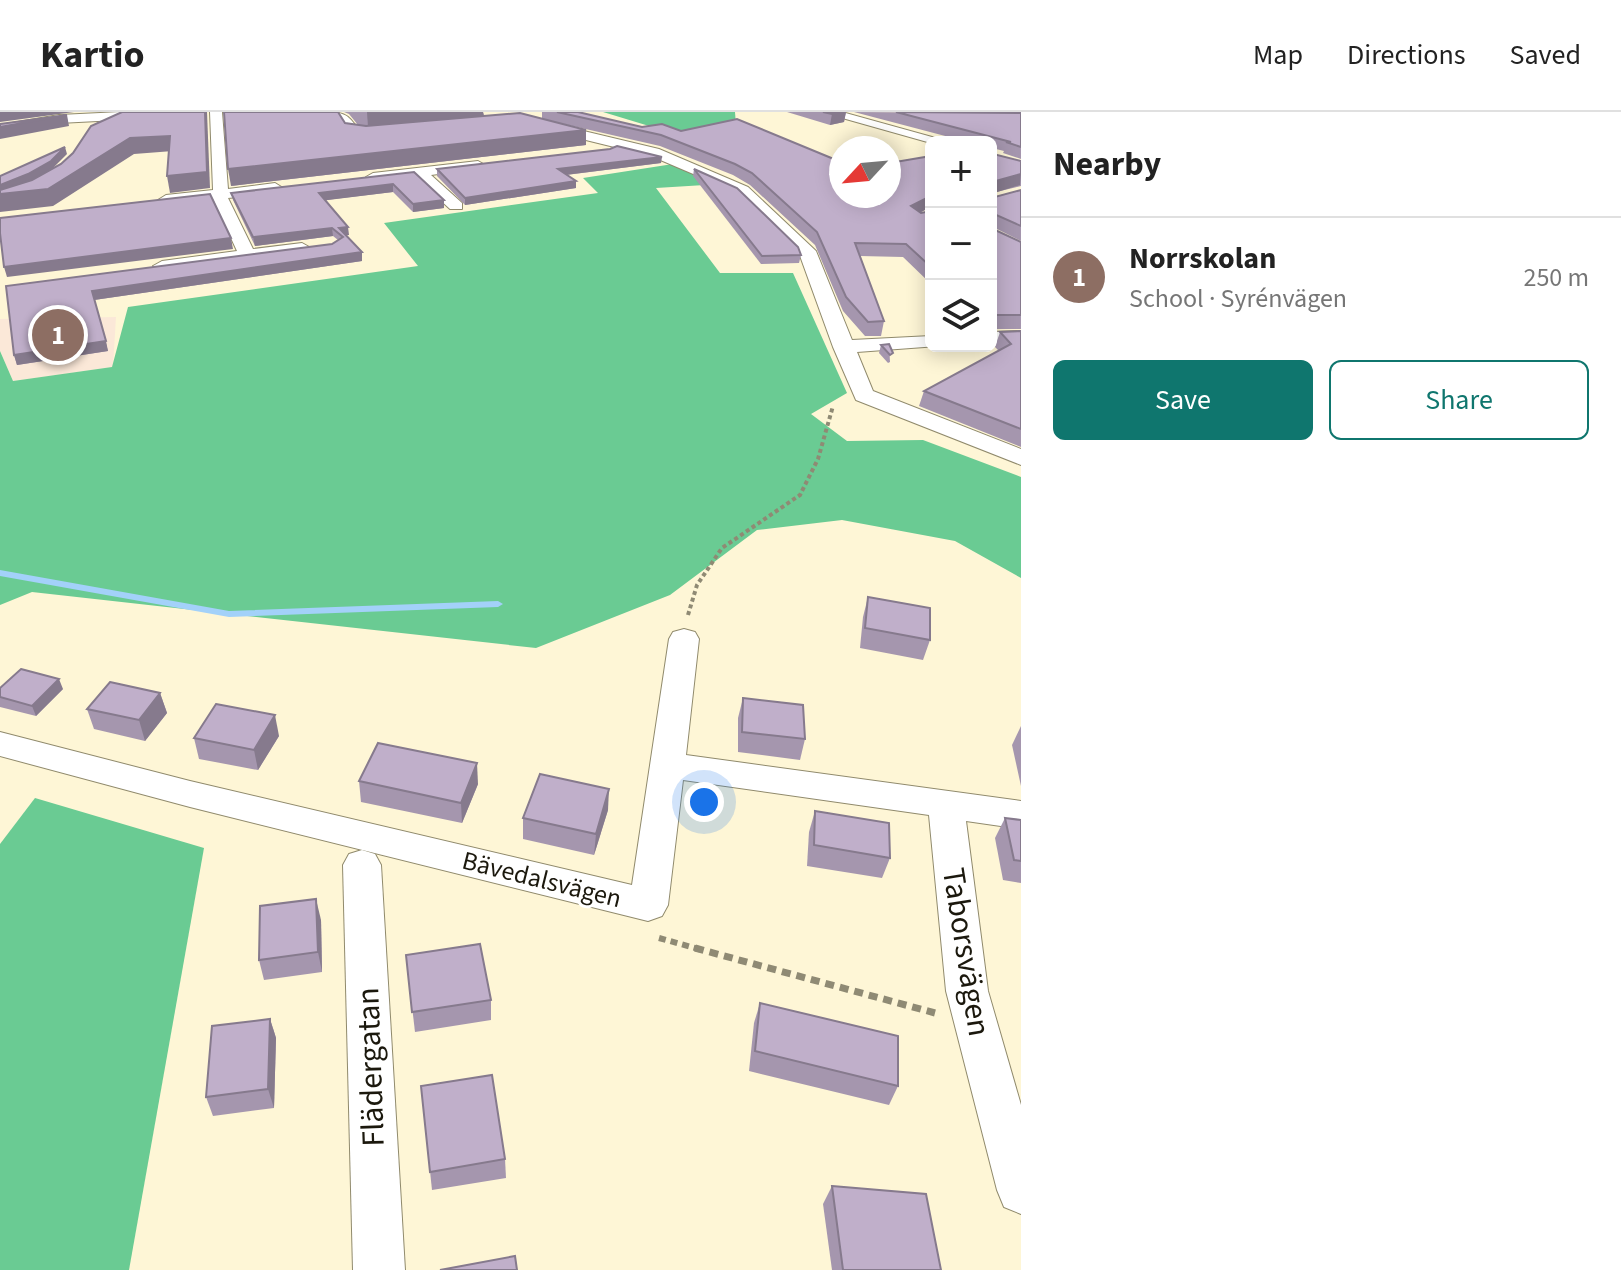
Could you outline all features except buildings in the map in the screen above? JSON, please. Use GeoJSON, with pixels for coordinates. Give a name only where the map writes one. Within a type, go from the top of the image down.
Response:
{"type":"FeatureCollection","features":[{"type":"Feature","properties":{"kind":"street"},"geometry":{"type":"LineString","coordinates":[[216,112],[221,204],[248,255]]}},
{"type":"Feature","properties":{"kind":"street"},"geometry":{"type":"LineString","coordinates":[[330,112],[345,119],[352,132],[401,132]]}},
{"type":"Feature","properties":{"kind":"street"},"geometry":{"type":"LineString","coordinates":[[827,112],[925,137]]}},
{"type":"Feature","properties":{"kind":"street"},"geometry":{"type":"LineString","coordinates":[[850,118],[866,112]]}},
{"type":"Feature","properties":{"kind":"street"},"geometry":{"type":"LineString","coordinates":[[0,129],[93,125],[163,113]]}},
{"type":"Feature","properties":{"kind":"street"},"geometry":{"type":"LineString","coordinates":[[531,122],[623,147],[654,152],[727,181],[753,199],[807,251],[864,395],[1021,458]]}},
{"type":"Feature","properties":{"kind":"street"},"geometry":{"type":"LineString","coordinates":[[582,153],[623,147]]}},
{"type":"Feature","properties":{"kind":"street"},"geometry":{"type":"LineString","coordinates":[[358,179],[493,163]]}},
{"type":"Feature","properties":{"kind":"street"},"geometry":{"type":"LineString","coordinates":[[419,172],[456,206]]}},
{"type":"Feature","properties":{"kind":"street"},"geometry":{"type":"LineString","coordinates":[[146,203],[298,185]]}},
{"type":"Feature","properties":{"kind":"street"},"geometry":{"type":"LineString","coordinates":[[139,269],[319,246]]}},
{"type":"Feature","properties":{"kind":"street"},"geometry":{"type":"LineString","coordinates":[[997,338],[1021,337]]}},
{"type":"Feature","properties":{"kind":"street"},"geometry":{"type":"LineString","coordinates":[[843,347],[925,342]]}},
{"type":"Feature","properties":{"kind":"street"},"geometry":{"type":"LineString","coordinates":[[684,639],[668,765],[1021,815]]}},
{"type":"Feature","properties":{"kind":"street","name":"Bävedalsvägen"},"geometry":{"type":"LineString","coordinates":[[0,744],[190,794],[648,905],[668,765]]}},
{"type":"Feature","properties":{"kind":"street","name":"Taborsvägen"},"geometry":{"type":"LineString","coordinates":[[946,804],[967,991],[1021,1190]]}},
{"type":"Feature","properties":{"kind":"street","name":"Flädergatan"},"geometry":{"type":"LineString","coordinates":[[362,865],[379,1270]]}},
{"type":"Feature","properties":{"kind":"path"},"geometry":{"type":"LineString","coordinates":[[684,639],[693,595],[715,556],[731,541],[800,495],[818,459],[833,406]]}},
{"type":"Feature","properties":{"kind":"shaded area"},"geometry":{"type":"Polygon","coordinates":[[[116,317],[113,367],[13,381],[0,351],[0,319],[116,317]]]}},
{"type":"Feature","properties":{"kind":"green space"},"geometry":{"type":"Polygon","coordinates":[[[603,112],[735,112],[738,153],[603,112]]]}},
{"type":"Feature","properties":{"kind":"green space"},"geometry":{"type":"Polygon","coordinates":[[[673,164],[721,184],[656,188],[720,273],[793,273],[847,393],[811,414],[847,441],[923,440],[1021,477],[1021,578],[955,541],[842,520],[757,530],[670,595],[536,648],[32,592],[0,605],[0,351],[13,381],[112,367],[128,307],[418,266],[384,223],[598,193],[583,178],[673,164]]]}},
{"type":"Feature","properties":{"kind":"green space"},"geometry":{"type":"Polygon","coordinates":[[[35,798],[204,848],[129,1270],[0,1270],[0,844],[35,798]]]}},
{"type":"Feature","properties":{"kind":"waterway"},"geometry":{"type":"LineString","coordinates":[[0,573],[229,614],[498,604]]}},
{"type":"Feature","properties":{"kind":"place","name":"Norrskolan"},"geometry":{"type":"Point","coordinates":[58,335]}}]}
